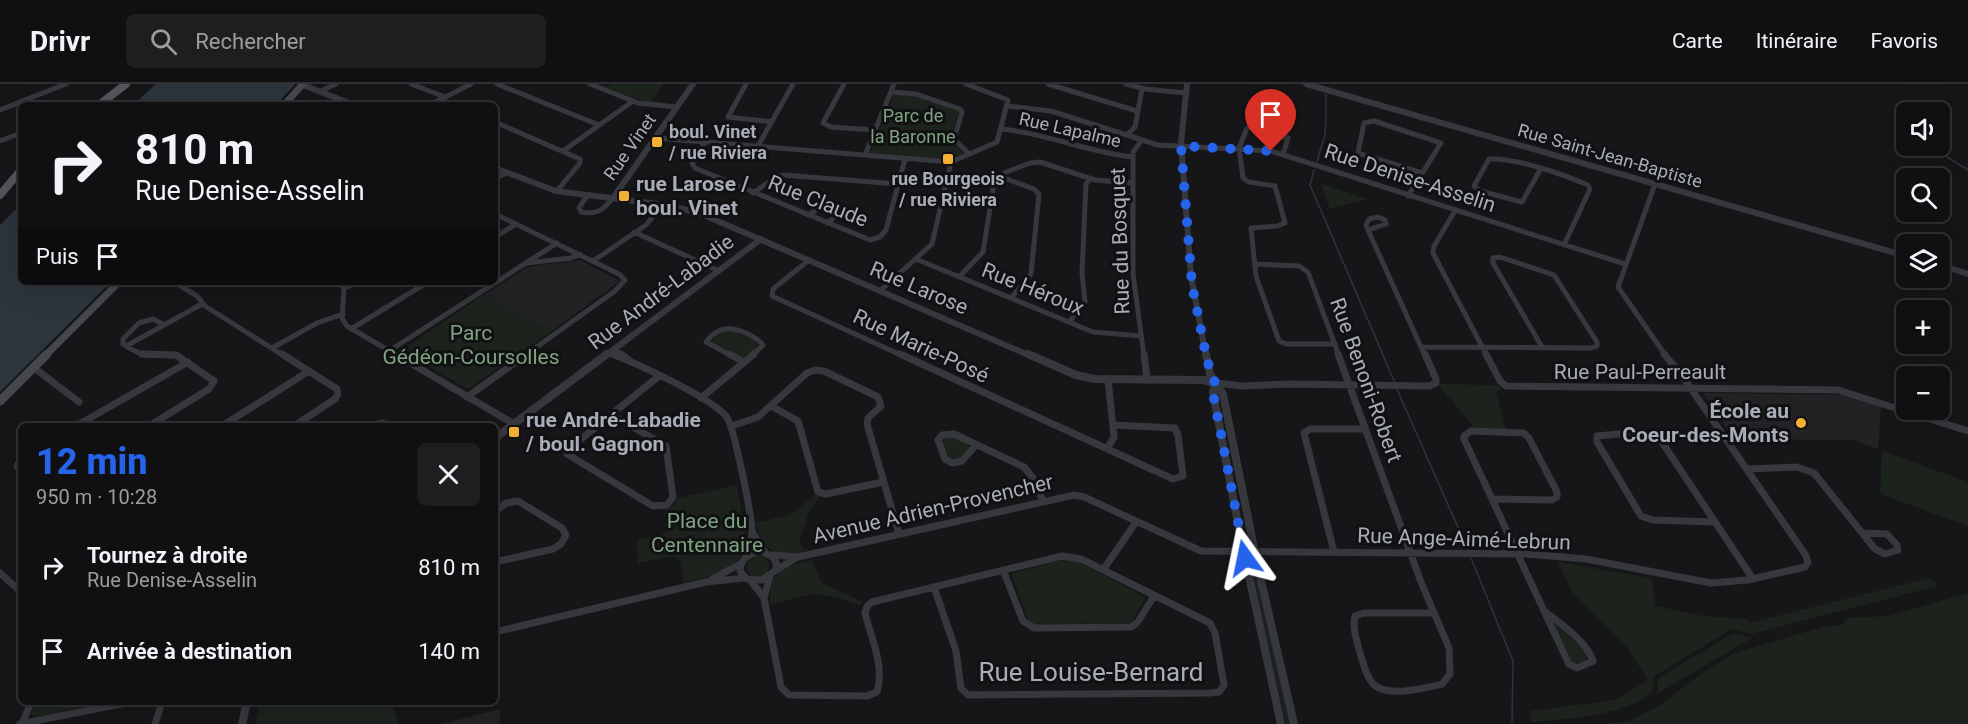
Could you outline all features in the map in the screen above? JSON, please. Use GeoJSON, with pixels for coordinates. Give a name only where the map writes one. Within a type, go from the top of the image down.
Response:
{"type":"FeatureCollection","features":[{"type":"Feature","properties":{"kind":"main road"},"geometry":{"type":"LineString","coordinates":[[103,102],[126,84]]}},
{"type":"Feature","properties":{"kind":"main road"},"geometry":{"type":"LineString","coordinates":[[287,102],[303,84]]}},
{"type":"Feature","properties":{"kind":"main road"},"geometry":{"type":"LineString","coordinates":[[0,195],[18,174]]}},
{"type":"Feature","properties":{"kind":"main road"},"geometry":{"type":"LineString","coordinates":[[0,401],[116,285]]}},
{"type":"Feature","properties":{"kind":"street"},"geometry":{"type":"LineString","coordinates":[[23,101],[66,84]]}},
{"type":"Feature","properties":{"kind":"street"},"geometry":{"type":"LineString","coordinates":[[303,84],[347,102]]}},
{"type":"Feature","properties":{"kind":"street"},"geometry":{"type":"LineString","coordinates":[[321,91],[336,84]]}},
{"type":"Feature","properties":{"kind":"street"},"geometry":{"type":"LineString","coordinates":[[411,84],[445,97]]}},
{"type":"Feature","properties":{"kind":"street"},"geometry":{"type":"LineString","coordinates":[[436,102],[471,84]]}},
{"type":"Feature","properties":{"kind":"street"},"geometry":{"type":"LineString","coordinates":[[497,84],[599,125]]}},
{"type":"Feature","properties":{"kind":"street"},"geometry":{"type":"LineString","coordinates":[[590,84],[633,101],[677,106]]}},
{"type":"Feature","properties":{"kind":"street","name":"Rue Vinet"},"geometry":{"type":"LineString","coordinates":[[613,198],[693,84]]}},
{"type":"Feature","properties":{"kind":"street"},"geometry":{"type":"LineString","coordinates":[[746,84],[728,117],[772,122]]}},
{"type":"Feature","properties":{"kind":"street"},"geometry":{"type":"LineString","coordinates":[[747,146],[743,154],[749,157],[758,146],[793,84]]}},
{"type":"Feature","properties":{"kind":"street"},"geometry":{"type":"LineString","coordinates":[[844,84],[823,120],[824,124],[875,130]]}},
{"type":"Feature","properties":{"kind":"street"},"geometry":{"type":"LineString","coordinates":[[865,155],[894,84]]}},
{"type":"Feature","properties":{"kind":"street"},"geometry":{"type":"LineString","coordinates":[[655,138],[951,162],[996,143],[1008,106],[1005,98],[968,84]]}},
{"type":"Feature","properties":{"kind":"street"},"geometry":{"type":"LineString","coordinates":[[1048,84],[1137,111]]}},
{"type":"Feature","properties":{"kind":"street"},"geometry":{"type":"LineString","coordinates":[[1062,88],[1067,84]]}},
{"type":"Feature","properties":{"kind":"street"},"geometry":{"type":"LineString","coordinates":[[1126,84],[1142,89],[1186,93]]}},
{"type":"Feature","properties":{"kind":"street"},"geometry":{"type":"LineString","coordinates":[[1187,84],[1181,146],[1192,285],[1207,360],[1215,383],[1223,394],[1254,550],[1294,724]]}},
{"type":"Feature","properties":{"kind":"street","name":"Rue Saint-Jean-Baptiste"},"geometry":{"type":"LineString","coordinates":[[1306,84],[1896,253]]}},
{"type":"Feature","properties":{"kind":"street"},"geometry":{"type":"LineString","coordinates":[[1127,135],[1135,127],[1142,89]]}},
{"type":"Feature","properties":{"kind":"street"},"geometry":{"type":"LineString","coordinates":[[891,92],[917,94],[960,109],[954,138],[969,154]]}},
{"type":"Feature","properties":{"kind":"street"},"geometry":{"type":"LineString","coordinates":[[563,151],[584,139],[612,113],[633,101]]}},
{"type":"Feature","properties":{"kind":"street"},"geometry":{"type":"LineString","coordinates":[[0,110],[18,103]]}},
{"type":"Feature","properties":{"kind":"street","name":"Rue Denise-Asselin"},"geometry":{"type":"LineString","coordinates":[[1008,106],[1048,110],[1160,145],[1260,149],[1625,264]]}},
{"type":"Feature","properties":{"kind":"street"},"geometry":{"type":"LineString","coordinates":[[1408,196],[1441,145],[1440,142],[1374,122],[1364,123],[1358,153],[1422,173]]}},
{"type":"Feature","properties":{"kind":"street"},"geometry":{"type":"LineString","coordinates":[[498,123],[563,151],[580,161],[557,191]]}},
{"type":"Feature","properties":{"kind":"street"},"geometry":{"type":"LineString","coordinates":[[1283,155],[1288,138],[1254,127],[1247,128],[1239,148],[1243,178],[1249,182],[1270,183],[1275,186],[1285,223],[1280,227],[1257,225],[1251,228],[1256,276],[1278,340],[1286,344],[1335,344]]}},
{"type":"Feature","properties":{"kind":"street","name":"Rue Lapalme"},"geometry":{"type":"LineString","coordinates":[[1002,129],[1033,132],[1102,154],[1132,157]]}},
{"type":"Feature","properties":{"kind":"street"},"geometry":{"type":"LineString","coordinates":[[0,141],[18,134]]}},
{"type":"Feature","properties":{"kind":"street","name":"Rue du Bosquet"},"geometry":{"type":"LineString","coordinates":[[1142,140],[1133,149],[1132,157],[1133,274],[1147,380]]}},
{"type":"Feature","properties":{"kind":"street","name":"Rue Claude"},"geometry":{"type":"LineString","coordinates":[[705,142],[692,163],[694,168],[867,239],[880,237],[886,230],[905,159]]}},
{"type":"Feature","properties":{"kind":"street"},"geometry":{"type":"LineString","coordinates":[[1540,170],[1522,202],[1479,190],[1474,186],[1492,158],[1540,170],[1584,183],[1590,188],[1564,245]]}},
{"type":"Feature","properties":{"kind":"street"},"geometry":{"type":"LineString","coordinates":[[880,291],[934,240],[951,162]]}},
{"type":"Feature","properties":{"kind":"street"},"geometry":{"type":"LineString","coordinates":[[959,277],[983,252],[994,183],[999,176],[1028,164],[1040,162],[1090,179],[1133,183]]}},
{"type":"Feature","properties":{"kind":"street","name":"Rue Larose"},"geometry":{"type":"LineString","coordinates":[[498,169],[557,191],[663,204],[692,211],[1076,375],[1108,380],[1215,383]]}},
{"type":"Feature","properties":{"kind":"street"},"geometry":{"type":"LineString","coordinates":[[498,177],[506,173]]}},
{"type":"Feature","properties":{"kind":"street"},"geometry":{"type":"LineString","coordinates":[[753,192],[775,177],[784,175],[898,184]]}},
{"type":"Feature","properties":{"kind":"street"},"geometry":{"type":"LineString","coordinates":[[999,176],[1032,188],[1039,194],[1031,274],[1011,298]]}},
{"type":"Feature","properties":{"kind":"street"},"geometry":{"type":"LineString","coordinates":[[1070,322],[1085,302],[1083,268],[1086,184],[1090,179]]}},
{"type":"Feature","properties":{"kind":"street","name":"Rue Ange-Aimé-Lebrun"},"geometry":{"type":"LineString","coordinates":[[1243,550],[1518,554],[1586,559],[1697,582],[1725,583],[1803,567],[1808,561],[1747,469],[1618,289],[1618,283],[1655,184]]}},
{"type":"Feature","properties":{"kind":"street"},"geometry":{"type":"LineString","coordinates":[[587,196],[579,210],[591,214],[604,210],[613,198]]}},
{"type":"Feature","properties":{"kind":"street"},"geometry":{"type":"LineString","coordinates":[[593,261],[649,222],[663,204]]}},
{"type":"Feature","properties":{"kind":"street"},"geometry":{"type":"LineString","coordinates":[[808,215],[823,206],[841,208],[841,212],[828,223]]}},
{"type":"Feature","properties":{"kind":"street","name":"Rue Paul-Perreault"},"geometry":{"type":"LineString","coordinates":[[1455,211],[1433,252],[1501,382],[1510,387],[1846,392],[1968,431]]}},
{"type":"Feature","properties":{"kind":"street"},"geometry":{"type":"LineString","coordinates":[[467,397],[615,291],[625,280],[622,276],[593,261],[498,215]]}},
{"type":"Feature","properties":{"kind":"street"},"geometry":{"type":"LineString","coordinates":[[498,235],[516,224]]}},
{"type":"Feature","properties":{"kind":"street"},"geometry":{"type":"LineString","coordinates":[[1215,383],[1231,387],[1431,386],[1437,382],[1368,230]]}},
{"type":"Feature","properties":{"kind":"street"},"geometry":{"type":"LineString","coordinates":[[634,232],[719,271]]}},
{"type":"Feature","properties":{"kind":"street","name":"Rue André-Labadie"},"geometry":{"type":"LineString","coordinates":[[498,436],[761,239]]}},
{"type":"Feature","properties":{"kind":"street"},"geometry":{"type":"LineString","coordinates":[[498,281],[557,243]]}},
{"type":"Feature","properties":{"kind":"street"},"geometry":{"type":"LineString","coordinates":[[527,263],[580,255]]}},
{"type":"Feature","properties":{"kind":"street"},"geometry":{"type":"LineString","coordinates":[[1422,347],[1593,348],[1598,344],[1554,275],[1505,258],[1494,258],[1493,263],[1542,347]]}},
{"type":"Feature","properties":{"kind":"street","name":"Rue Héroux"},"geometry":{"type":"LineString","coordinates":[[916,259],[1104,334],[1141,336]]}},
{"type":"Feature","properties":{"kind":"street","name":"Rue Marie-Posé"},"geometry":{"type":"LineString","coordinates":[[809,260],[772,290],[772,296],[1173,479],[1179,479],[1183,475],[1175,428],[1113,425]]}},
{"type":"Feature","properties":{"kind":"street","name":"Rue Benoni-Robert"},"geometry":{"type":"LineString","coordinates":[[1255,264],[1299,266],[1307,270],[1434,613]]}},
{"type":"Feature","properties":{"kind":"street"},"geometry":{"type":"LineString","coordinates":[[1950,268],[1968,274]]}},
{"type":"Feature","properties":{"kind":"street"},"geometry":{"type":"LineString","coordinates":[[179,285],[197,296],[202,304],[336,388],[338,394],[330,403],[299,423]]}},
{"type":"Feature","properties":{"kind":"street"},"geometry":{"type":"LineString","coordinates":[[341,285],[344,288],[344,322],[351,329],[514,424]]}},
{"type":"Feature","properties":{"kind":"street"},"geometry":{"type":"LineString","coordinates":[[344,288],[352,285]]}},
{"type":"Feature","properties":{"kind":"street"},"geometry":{"type":"LineString","coordinates":[[351,329],[423,285]]}},
{"type":"Feature","properties":{"kind":"street"},"geometry":{"type":"LineString","coordinates":[[389,351],[492,285]]}},
{"type":"Feature","properties":{"kind":"street"},"geometry":{"type":"LineString","coordinates":[[129,348],[131,343],[202,304]]}},
{"type":"Feature","properties":{"kind":"street"},"geometry":{"type":"LineString","coordinates":[[272,348],[317,323],[343,314]]}},
{"type":"Feature","properties":{"kind":"street"},"geometry":{"type":"LineString","coordinates":[[154,423],[213,385],[213,379],[174,354],[141,355],[123,344],[123,339],[139,323],[151,319],[164,324]]}},
{"type":"Feature","properties":{"kind":"street"},"geometry":{"type":"LineString","coordinates":[[701,398],[761,348],[761,341],[729,326],[721,328],[707,340],[708,344],[744,362]]}},
{"type":"Feature","properties":{"kind":"street"},"geometry":{"type":"LineString","coordinates":[[611,351],[722,411],[732,426],[752,533],[747,555],[740,564],[731,571],[706,582]]}},
{"type":"Feature","properties":{"kind":"street"},"geometry":{"type":"LineString","coordinates":[[81,423],[188,362]]}},
{"type":"Feature","properties":{"kind":"street"},"geometry":{"type":"LineString","coordinates":[[33,367],[38,368],[79,402]]}},
{"type":"Feature","properties":{"kind":"street"},"geometry":{"type":"LineString","coordinates":[[732,426],[755,419],[807,373],[816,370],[823,370],[878,397],[881,400],[881,406],[868,418],[867,424],[899,534]]}},
{"type":"Feature","properties":{"kind":"street"},"geometry":{"type":"LineString","coordinates":[[227,423],[309,371]]}},
{"type":"Feature","properties":{"kind":"street"},"geometry":{"type":"LineString","coordinates":[[612,415],[666,446],[673,497],[668,505],[653,506],[568,455],[569,449],[659,376]]}},
{"type":"Feature","properties":{"kind":"street"},"geometry":{"type":"LineString","coordinates":[[1107,449],[1113,440],[1108,380]]}},
{"type":"Feature","properties":{"kind":"street"},"geometry":{"type":"LineString","coordinates":[[1215,383],[1213,393],[1243,550],[1281,724]]}},
{"type":"Feature","properties":{"kind":"street"},"geometry":{"type":"LineString","coordinates":[[771,406],[794,417],[798,422],[818,492],[826,495],[884,482]]}},
{"type":"Feature","properties":{"kind":"street"},"geometry":{"type":"LineString","coordinates":[[1334,552],[1304,433],[1310,429],[1365,429]]}},
{"type":"Feature","properties":{"kind":"street"},"geometry":{"type":"LineString","coordinates":[[1492,499],[1552,500],[1558,496],[1529,438],[1524,434],[1471,431],[1464,435],[1492,499],[1544,611],[1570,665],[1577,668],[1593,661],[1590,653],[1561,623],[1544,611]]}},
{"type":"Feature","properties":{"kind":"street"},"geometry":{"type":"LineString","coordinates":[[976,445],[962,461],[952,464],[945,459],[938,440],[942,435],[951,433],[1027,469],[1042,501]]}},
{"type":"Feature","properties":{"kind":"street"},"geometry":{"type":"LineString","coordinates":[[1714,522],[1653,520],[1641,516],[1597,442],[1597,435],[1604,433],[1648,434],[1659,438],[1753,579]]}},
{"type":"Feature","properties":{"kind":"street"},"geometry":{"type":"LineString","coordinates":[[1747,469],[1802,468],[1813,471],[1819,475],[1863,534],[1880,553],[1898,550],[1887,534],[1863,534]]}},
{"type":"Feature","properties":{"kind":"street","name":"Avenue Adrien-Provencher"},"geometry":{"type":"LineString","coordinates":[[773,573],[798,557],[1042,501],[1079,495],[1195,550],[1243,550]]}},
{"type":"Feature","properties":{"kind":"street"},"geometry":{"type":"LineString","coordinates":[[498,510],[506,503],[518,501],[562,528],[566,535],[561,544],[553,549],[498,561]]}},
{"type":"Feature","properties":{"kind":"street"},"geometry":{"type":"LineString","coordinates":[[1103,570],[1136,522]]}},
{"type":"Feature","properties":{"kind":"street"},"geometry":{"type":"LineString","coordinates":[[752,533],[777,562],[764,598]]}},
{"type":"Feature","properties":{"kind":"street"},"geometry":{"type":"LineString","coordinates":[[747,555],[769,553]]}},
{"type":"Feature","properties":{"kind":"street","name":"Avenue Adrien-Provencher"},"geometry":{"type":"LineString","coordinates":[[769,553],[798,557]]}},
{"type":"Feature","properties":{"kind":"street"},"geometry":{"type":"LineString","coordinates":[[740,564],[740,572],[764,598],[784,692],[794,696],[867,696],[875,693],[880,684],[879,668],[865,615],[866,608],[874,601],[1003,570],[1068,555],[1154,596],[1137,623],[1131,627],[1034,628],[1023,621],[1003,570]]}},
{"type":"Feature","properties":{"kind":"street"},"geometry":{"type":"LineString","coordinates":[[0,573],[18,589]]}},
{"type":"Feature","properties":{"kind":"street"},"geometry":{"type":"LineString","coordinates":[[498,631],[706,582],[761,580],[773,573]]}},
{"type":"Feature","properties":{"kind":"street","name":"Rue Louise-Bernard"},"geometry":{"type":"LineString","coordinates":[[934,587],[956,651],[961,688],[968,694],[1210,693],[1221,690],[1224,681],[1213,627],[1154,596]]}},
{"type":"Feature","properties":{"kind":"street"},"geometry":{"type":"LineString","coordinates":[[1362,613],[1434,613],[1449,648],[1450,669],[1447,680],[1439,685],[1390,691],[1376,687],[1369,678],[1353,622],[1355,616],[1362,613]]}},
{"type":"Feature","properties":{"kind":"street"},"geometry":{"type":"LineString","coordinates":[[21,724],[30,705]]}},
{"type":"Feature","properties":{"kind":"street"},"geometry":{"type":"LineString","coordinates":[[21,724],[116,705]]}},
{"type":"Feature","properties":{"kind":"street"},"geometry":{"type":"LineString","coordinates":[[155,724],[161,705]]}},
{"type":"Feature","properties":{"kind":"street"},"geometry":{"type":"LineString","coordinates":[[242,724],[246,705]]}},
{"type":"Feature","properties":{"kind":"shaded area"},"geometry":{"type":"Polygon","coordinates":[[[156,84],[295,84],[279,102],[136,102],[156,84]]]}},
{"type":"Feature","properties":{"kind":"shaded area"},"geometry":{"type":"Polygon","coordinates":[[[18,207],[18,285],[108,285],[0,392],[0,225],[18,207]]]}},
{"type":"Feature","properties":{"kind":"shaded area"},"geometry":{"type":"Polygon","coordinates":[[[580,260],[620,281],[552,331],[483,295],[528,267],[580,260]]]}},
{"type":"Feature","properties":{"kind":"shaded area","name":"École au Coeur-des-Monts"},"geometry":{"type":"Polygon","coordinates":[[[1703,393],[1845,395],[1881,406],[1878,449],[1853,440],[1733,439],[1703,393]]]}},
{"type":"Feature","properties":{"kind":"shaded area"},"geometry":{"type":"Polygon","coordinates":[[[500,709],[500,724],[440,724],[500,709]]]}},
{"type":"Feature","properties":{"kind":"green space"},"geometry":{"type":"Polygon","coordinates":[[[612,84],[664,84],[650,103],[605,88],[612,84]]]}},
{"type":"Feature","properties":{"kind":"green space","name":"Parc de la Baronne"},"geometry":{"type":"Polygon","coordinates":[[[894,94],[915,96],[956,110],[958,112],[951,139],[963,154],[945,160],[870,153],[894,94]]]}},
{"type":"Feature","properties":{"kind":"green space"},"geometry":{"type":"Polygon","coordinates":[[[1321,184],[1368,199],[1330,209],[1321,184]]]}},
{"type":"Feature","properties":{"kind":"green space","name":"Parc Gédéon-Coursolles"},"geometry":{"type":"Polygon","coordinates":[[[483,295],[552,331],[468,389],[401,351],[483,295]]]}},
{"type":"Feature","properties":{"kind":"green space"},"geometry":{"type":"Polygon","coordinates":[[[730,329],[757,342],[757,348],[742,358],[711,342],[721,331],[730,329]]]}},
{"type":"Feature","properties":{"kind":"green space"},"geometry":{"type":"Polygon","coordinates":[[[1441,384],[1497,385],[1501,389],[1496,392],[1506,429],[1476,429],[1440,387],[1441,384]]]}},
{"type":"Feature","properties":{"kind":"green space"},"geometry":{"type":"Polygon","coordinates":[[[945,437],[958,439],[969,447],[960,458],[952,460],[948,457],[942,442],[945,437]]]}},
{"type":"Feature","properties":{"kind":"green space"},"geometry":{"type":"Polygon","coordinates":[[[1882,451],[1968,482],[1968,526],[1880,494],[1882,451]]]}},
{"type":"Feature","properties":{"kind":"green space","name":"Place du Centennaire"},"geometry":{"type":"Polygon","coordinates":[[[737,485],[747,547],[735,563],[720,572],[683,583],[681,562],[672,556],[638,563],[637,540],[667,533],[665,510],[673,506],[678,498],[737,485]]]}},
{"type":"Feature","properties":{"kind":"green space","name":"Place du Centennaire"},"geometry":{"type":"Polygon","coordinates":[[[816,495],[819,497],[808,515],[799,542],[806,551],[779,553],[767,547],[762,541],[756,523],[790,515],[816,495]]]}},
{"type":"Feature","properties":{"kind":"green space"},"geometry":{"type":"Polygon","coordinates":[[[758,555],[766,558],[769,566],[766,574],[758,577],[750,574],[747,566],[750,558],[758,555]]]}},
{"type":"Feature","properties":{"kind":"green space"},"geometry":{"type":"Polygon","coordinates":[[[1065,559],[1076,561],[1145,597],[1133,621],[1129,623],[1034,624],[1029,622],[1011,574],[1065,559]]]}},
{"type":"Feature","properties":{"kind":"green space"},"geometry":{"type":"Polygon","coordinates":[[[811,560],[822,583],[863,602],[860,605],[835,597],[812,594],[771,604],[771,584],[779,572],[811,560]]]}},
{"type":"Feature","properties":{"kind":"green space"},"geometry":{"type":"Polygon","coordinates":[[[1558,562],[1651,578],[1656,606],[1703,616],[1746,619],[1750,623],[1930,578],[1938,586],[1751,634],[1732,629],[1653,677],[1652,691],[1643,699],[1596,714],[1532,722],[1530,711],[1615,700],[1648,680],[1628,649],[1572,592],[1558,562]]]}},
{"type":"Feature","properties":{"kind":"green space"},"geometry":{"type":"Polygon","coordinates":[[[1250,564],[1253,564],[1290,724],[1286,724],[1250,564]]]}},
{"type":"Feature","properties":{"kind":"green space"},"geometry":{"type":"Polygon","coordinates":[[[1968,593],[1968,724],[1605,724],[1629,721],[1659,706],[1705,671],[1734,653],[1823,627],[1842,625],[1847,618],[1888,616],[1968,593]]]}},
{"type":"Feature","properties":{"kind":"green space"},"geometry":{"type":"Polygon","coordinates":[[[1556,624],[1587,654],[1588,658],[1578,664],[1572,662],[1556,624]]]}},
{"type":"Feature","properties":{"kind":"green space"},"geometry":{"type":"Polygon","coordinates":[[[1733,633],[1752,638],[1657,694],[1660,677],[1733,633]]]}},
{"type":"Feature","properties":{"kind":"green space"},"geometry":{"type":"Polygon","coordinates":[[[35,705],[96,705],[35,717],[31,713],[35,705]]]}},
{"type":"Feature","properties":{"kind":"green space"},"geometry":{"type":"Polygon","coordinates":[[[259,705],[393,705],[399,724],[255,724],[259,705]]]}},
{"type":"Feature","properties":{"kind":"waterway"},"geometry":{"type":"LineString","coordinates":[[1326,94],[1326,116]]}},
{"type":"Feature","properties":{"kind":"waterway"},"geometry":{"type":"LineString","coordinates":[[1317,161],[1325,135],[1326,118]]}},
{"type":"Feature","properties":{"kind":"waterway"},"geometry":{"type":"LineString","coordinates":[[1946,156],[1968,170]]}},
{"type":"Feature","properties":{"kind":"waterway"},"geometry":{"type":"LineString","coordinates":[[1314,170],[1310,185],[1395,383]]}},
{"type":"Feature","properties":{"kind":"waterway"},"geometry":{"type":"LineString","coordinates":[[1396,387],[1468,550]]}},
{"type":"Feature","properties":{"kind":"waterway"},"geometry":{"type":"LineString","coordinates":[[1471,558],[1513,661],[1512,722]]}},
{"type":"Feature","properties":{"kind":"place","name":"boul. Vinet / rue Riviera"},"geometry":{"type":"Point","coordinates":[657,142]}},
{"type":"Feature","properties":{"kind":"place","name":"rue Bourgeois / rue Riviera"},"geometry":{"type":"Point","coordinates":[948,159]}},
{"type":"Feature","properties":{"kind":"place","name":"rue Larose / boul. Vinet"},"geometry":{"type":"Point","coordinates":[624,196]}},
{"type":"Feature","properties":{"kind":"place","name":"École au Coeur-des-Monts"},"geometry":{"type":"Point","coordinates":[1801,423]}},
{"type":"Feature","properties":{"kind":"place","name":"rue André-Labadie / boul. Gagnon"},"geometry":{"type":"Point","coordinates":[514,432]}},
{"type":"Feature","properties":{"kind":"route"},"geometry":{"type":"LineString","coordinates":[[1245,558],[1213,393],[1215,383],[1210,374],[1192,285],[1181,146],[1271,151]]}}]}
